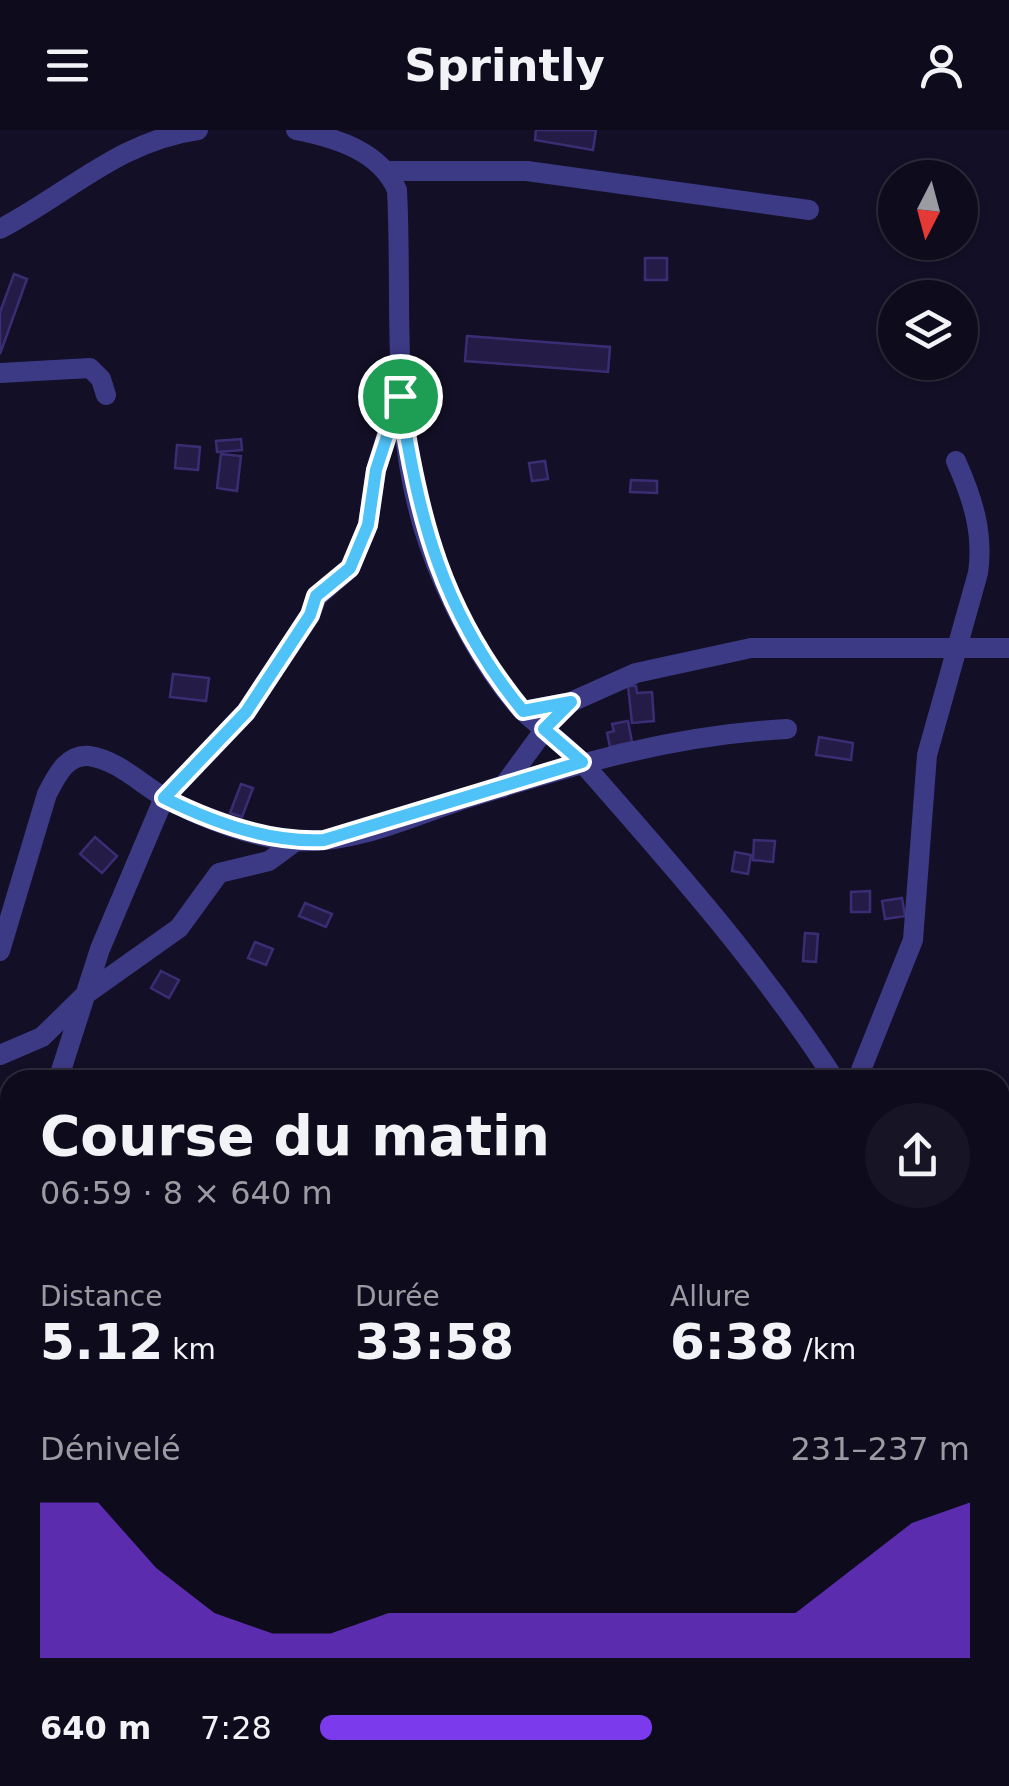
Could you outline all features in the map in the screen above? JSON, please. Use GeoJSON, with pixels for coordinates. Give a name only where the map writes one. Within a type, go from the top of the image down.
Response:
{"type":"FeatureCollection","features":[{"type":"Feature","properties":{"kind":"street"},"geometry":{"type":"LineString","coordinates":[[0,229],[60,196],[134,145],[198,130]]}},
{"type":"Feature","properties":{"kind":"street"},"geometry":{"type":"LineString","coordinates":[[296,130],[323,136],[369,156],[388,171],[397,190],[402,284],[400,396],[427,541],[449,595],[523,711],[582,762],[731,937],[799,1024],[829,1070]]}},
{"type":"Feature","properties":{"kind":"street"},"geometry":{"type":"LineString","coordinates":[[388,171],[527,170],[809,210]]}},
{"type":"Feature","properties":{"kind":"street"},"geometry":{"type":"LineString","coordinates":[[0,374],[90,368],[101,379],[106,395]]}},
{"type":"Feature","properties":{"kind":"street"},"geometry":{"type":"LineString","coordinates":[[61,1070],[130,873],[164,798],[246,712],[310,615],[316,596],[350,568],[368,525],[376,470],[400,396]]}},
{"type":"Feature","properties":{"kind":"street"},"geometry":{"type":"LineString","coordinates":[[862,1070],[913,940],[927,755],[982,548],[972,496],[956,460]]}},
{"type":"Feature","properties":{"kind":"street"},"geometry":{"type":"LineString","coordinates":[[523,711],[571,702],[636,673],[751,648],[1009,648]]}},
{"type":"Feature","properties":{"kind":"street"},"geometry":{"type":"LineString","coordinates":[[502,788],[544,729],[571,702]]}},
{"type":"Feature","properties":{"kind":"street"},"geometry":{"type":"LineString","coordinates":[[0,951],[47,794],[70,762],[88,756],[115,765],[164,798],[206,819],[296,842],[355,834],[582,762],[676,739],[787,730]]}},
{"type":"Feature","properties":{"kind":"street"},"geometry":{"type":"LineString","coordinates":[[0,1054],[18,1051],[42,1037],[86,994],[178,928],[220,872],[269,862],[296,842]]}},
{"type":"Feature","properties":{"kind":"building"},"geometry":{"type":"Polygon","coordinates":[[[536,130],[596,130],[593,150],[535,140],[536,130]]]}},
{"type":"Feature","properties":{"kind":"building"},"geometry":{"type":"Polygon","coordinates":[[[645,258],[667,258],[667,280],[645,280],[645,258]]]}},
{"type":"Feature","properties":{"kind":"building"},"geometry":{"type":"Polygon","coordinates":[[[14,274],[27,279],[0,354],[0,312],[14,274]]]}},
{"type":"Feature","properties":{"kind":"building"},"geometry":{"type":"Polygon","coordinates":[[[467,336],[610,347],[608,372],[465,361],[467,336]]]}},
{"type":"Feature","properties":{"kind":"building"},"geometry":{"type":"Polygon","coordinates":[[[241,439],[242,450],[217,452],[216,441],[241,439]]]}},
{"type":"Feature","properties":{"kind":"building"},"geometry":{"type":"Polygon","coordinates":[[[177,445],[200,447],[198,470],[175,468],[177,445]]]}},
{"type":"Feature","properties":{"kind":"building"},"geometry":{"type":"Polygon","coordinates":[[[221,454],[241,456],[237,491],[217,488],[221,454]]]}},
{"type":"Feature","properties":{"kind":"building"},"geometry":{"type":"Polygon","coordinates":[[[545,461],[548,479],[532,481],[529,463],[545,461]]]}},
{"type":"Feature","properties":{"kind":"building"},"geometry":{"type":"Polygon","coordinates":[[[631,480],[657,481],[657,493],[630,492],[631,480]]]}},
{"type":"Feature","properties":{"kind":"building"},"geometry":{"type":"Polygon","coordinates":[[[173,674],[209,678],[206,701],[170,697],[173,674]]]}},
{"type":"Feature","properties":{"kind":"building"},"geometry":{"type":"Polygon","coordinates":[[[628,686],[636,686],[637,693],[652,692],[654,721],[632,723],[628,686]]]}},
{"type":"Feature","properties":{"kind":"building"},"geometry":{"type":"Polygon","coordinates":[[[628,721],[632,742],[610,747],[607,733],[614,731],[612,724],[628,721]]]}},
{"type":"Feature","properties":{"kind":"building"},"geometry":{"type":"Polygon","coordinates":[[[819,737],[853,743],[851,760],[816,755],[819,737]]]}},
{"type":"Feature","properties":{"kind":"building"},"geometry":{"type":"Polygon","coordinates":[[[241,784],[253,788],[242,817],[230,813],[241,784]]]}},
{"type":"Feature","properties":{"kind":"building"},"geometry":{"type":"Polygon","coordinates":[[[95,837],[117,856],[102,873],[80,854],[95,837]]]}},
{"type":"Feature","properties":{"kind":"building"},"geometry":{"type":"Polygon","coordinates":[[[754,840],[775,841],[773,862],[753,860],[754,840]]]}},
{"type":"Feature","properties":{"kind":"building"},"geometry":{"type":"Polygon","coordinates":[[[735,852],[751,855],[748,874],[732,871],[735,852]]]}},
{"type":"Feature","properties":{"kind":"building"},"geometry":{"type":"Polygon","coordinates":[[[870,891],[870,912],[851,912],[851,892],[870,891]]]}},
{"type":"Feature","properties":{"kind":"building"},"geometry":{"type":"Polygon","coordinates":[[[902,898],[905,916],[885,919],[882,901],[902,898]]]}},
{"type":"Feature","properties":{"kind":"building"},"geometry":{"type":"Polygon","coordinates":[[[305,903],[332,914],[326,927],[299,916],[305,903]]]}},
{"type":"Feature","properties":{"kind":"building"},"geometry":{"type":"Polygon","coordinates":[[[805,933],[818,934],[816,962],[803,961],[805,933]]]}},
{"type":"Feature","properties":{"kind":"building"},"geometry":{"type":"Polygon","coordinates":[[[255,942],[273,949],[266,965],[248,958],[255,942]]]}},
{"type":"Feature","properties":{"kind":"building"},"geometry":{"type":"Polygon","coordinates":[[[161,971],[179,980],[169,998],[151,988],[161,971]]]}},
{"type":"Feature","properties":{"kind":"route"},"geometry":{"type":"LineString","coordinates":[[400,396],[414,490],[427,541],[449,595],[507,692],[523,711],[571,702],[544,729],[582,762],[355,834],[324,840],[296,842],[206,819],[164,798],[246,712],[310,615],[316,596],[350,568],[368,525],[376,470],[400,396]]}}]}
